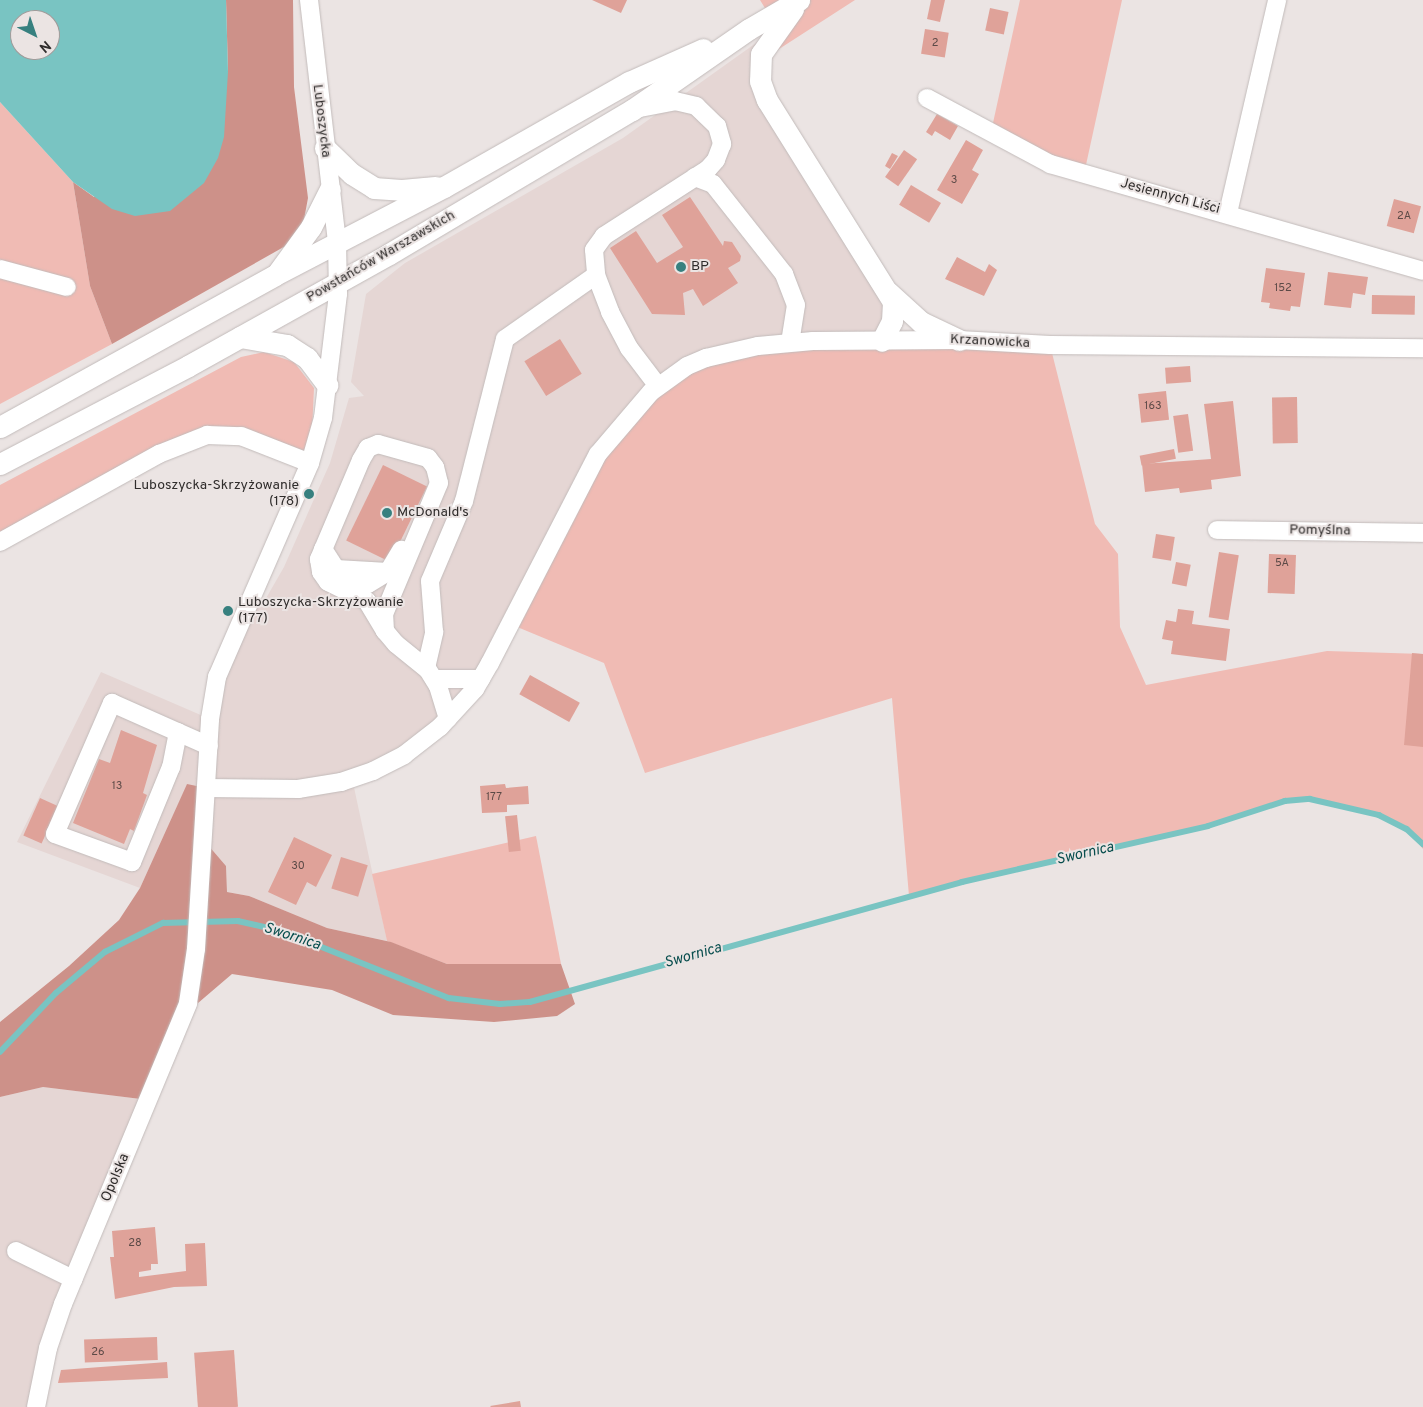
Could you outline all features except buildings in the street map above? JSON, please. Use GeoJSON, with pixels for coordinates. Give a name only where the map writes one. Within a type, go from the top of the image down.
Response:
{"type":"FeatureCollection","features":[{"type":"Feature","properties":{"kind":"main road"},"geometry":{"type":"LineString","coordinates":[[800,0],[767,41],[759,62],[760,81],[767,100],[887,291],[894,312],[882,341]]}},
{"type":"Feature","properties":{"kind":"main road","name":"Powstańców Warszawskich"},"geometry":{"type":"LineString","coordinates":[[0,464],[240,337],[338,282],[632,110],[749,29],[800,0]]}},
{"type":"Feature","properties":{"kind":"main road","name":"Powstańców Warszawskich"},"geometry":{"type":"LineString","coordinates":[[0,427],[276,275],[444,187],[629,82],[749,29]]}},
{"type":"Feature","properties":{"kind":"main road"},"geometry":{"type":"LineString","coordinates":[[325,148],[374,188],[401,190],[444,187]]}},
{"type":"Feature","properties":{"kind":"main road"},"geometry":{"type":"LineString","coordinates":[[276,275],[311,227],[330,189]]}},
{"type":"Feature","properties":{"kind":"main road"},"geometry":{"type":"LineString","coordinates":[[887,291],[921,322],[959,340]]}},
{"type":"Feature","properties":{"kind":"main road"},"geometry":{"type":"LineString","coordinates":[[240,337],[287,345],[307,358],[327,385]]}},
{"type":"Feature","properties":{"kind":"street","name":"Luboszycka"},"geometry":{"type":"LineString","coordinates":[[309,0],[325,148],[338,242],[338,282],[327,385],[321,428],[310,463]]}},
{"type":"Feature","properties":{"kind":"street"},"geometry":{"type":"LineString","coordinates":[[1228,213],[1277,0]]}},
{"type":"Feature","properties":{"kind":"street","name":"Jesiennych Liści"},"geometry":{"type":"LineString","coordinates":[[927,98],[1050,164],[1228,213],[1423,271]]}},
{"type":"Feature","properties":{"kind":"street"},"geometry":{"type":"LineString","coordinates":[[632,110],[664,102],[685,102],[712,120],[720,134],[720,153],[708,169],[597,243],[594,261],[596,275],[620,333],[658,386]]}},
{"type":"Feature","properties":{"kind":"street"},"geometry":{"type":"LineString","coordinates":[[695,177],[714,184],[784,274],[796,305],[790,343]]}},
{"type":"Feature","properties":{"kind":"street"},"geometry":{"type":"LineString","coordinates":[[0,270],[68,287]]}},
{"type":"Feature","properties":{"kind":"street"},"geometry":{"type":"LineString","coordinates":[[430,674],[434,632],[430,581],[464,502],[505,340],[596,275]]}},
{"type":"Feature","properties":{"kind":"street","name":"Krzanowicka"},"geometry":{"type":"LineString","coordinates":[[206,788],[298,789],[342,782],[374,771],[404,755],[448,719],[481,678],[598,454],[632,410],[658,386],[706,358],[729,350],[790,343],[882,341],[959,340],[1050,345],[1423,348]]}},
{"type":"Feature","properties":{"kind":"street"},"geometry":{"type":"LineString","coordinates":[[0,542],[159,454],[207,436],[241,436],[310,463]]}},
{"type":"Feature","properties":{"kind":"street"},"geometry":{"type":"LineString","coordinates":[[385,632],[384,614],[439,483],[436,467],[428,458],[378,444],[368,448],[323,549],[319,559],[321,572],[328,582],[367,601],[385,632],[430,674],[448,719]]}},
{"type":"Feature","properties":{"kind":"street","name":"Opolska"},"geometry":{"type":"LineString","coordinates":[[36,1407],[48,1348],[73,1280],[184,1015],[196,949],[208,746],[213,698],[225,652],[310,463]]}},
{"type":"Feature","properties":{"kind":"street"},"geometry":{"type":"LineString","coordinates":[[323,549],[336,569],[388,572],[422,504],[436,467]]}},
{"type":"Feature","properties":{"kind":"street","name":"Pomyślna"},"geometry":{"type":"LineString","coordinates":[[1217,530],[1423,533]]}},
{"type":"Feature","properties":{"kind":"street"},"geometry":{"type":"LineString","coordinates":[[367,601],[394,591]]}},
{"type":"Feature","properties":{"kind":"street"},"geometry":{"type":"LineString","coordinates":[[430,674],[481,678]]}},
{"type":"Feature","properties":{"kind":"street"},"geometry":{"type":"LineString","coordinates":[[178,732],[171,767],[132,862],[55,834],[112,702],[178,732],[208,746]]}},
{"type":"Feature","properties":{"kind":"street"},"geometry":{"type":"LineString","coordinates":[[16,1251],[73,1280]]}},
{"type":"Feature","properties":{"kind":"shaded area"},"geometry":{"type":"Polygon","coordinates":[[[226,0],[293,0],[294,87],[308,198],[303,225],[289,244],[112,344],[90,286],[73,182],[94,197],[228,72],[226,0]]]}},
{"type":"Feature","properties":{"kind":"shaded area"},"geometry":{"type":"Polygon","coordinates":[[[760,0],[855,0],[759,62],[777,28],[760,0]]]}},
{"type":"Feature","properties":{"kind":"shaded area"},"geometry":{"type":"Polygon","coordinates":[[[1020,0],[1122,0],[1084,174],[991,132],[1020,0]]]}},
{"type":"Feature","properties":{"kind":"shaded area"},"geometry":{"type":"Polygon","coordinates":[[[777,28],[760,81],[887,291],[882,341],[706,358],[458,709],[352,778],[387,941],[327,928],[249,896],[227,892],[226,866],[202,838],[187,785],[140,888],[17,842],[101,672],[210,719],[235,630],[265,600],[284,567],[330,463],[349,398],[364,396],[351,382],[366,294],[405,263],[623,138],[777,28]]]}},
{"type":"Feature","properties":{"kind":"shaded area"},"geometry":{"type":"Polygon","coordinates":[[[0,102],[73,182],[90,286],[112,344],[0,404],[0,102]]]}},
{"type":"Feature","properties":{"kind":"shaded area"},"geometry":{"type":"Polygon","coordinates":[[[1050,345],[1095,524],[1118,554],[1120,627],[1146,685],[1327,651],[1423,654],[1423,849],[1407,829],[1379,815],[1310,799],[1285,801],[1208,826],[909,896],[892,698],[645,773],[604,663],[510,624],[632,410],[729,350],[1050,345]]]}},
{"type":"Feature","properties":{"kind":"shaded area"},"geometry":{"type":"Polygon","coordinates":[[[264,352],[294,362],[314,388],[312,431],[304,451],[207,435],[0,542],[0,485],[241,357],[264,352]]]}},
{"type":"Feature","properties":{"kind":"shaded area"},"geometry":{"type":"Polygon","coordinates":[[[187,784],[206,788],[202,838],[226,866],[227,892],[249,896],[327,928],[391,942],[447,964],[561,964],[575,1004],[557,1016],[494,1022],[393,1015],[332,990],[232,974],[184,1015],[149,1100],[43,1087],[0,1097],[0,1022],[69,966],[119,920],[140,888],[187,784]]]}},
{"type":"Feature","properties":{"kind":"shaded area"},"geometry":{"type":"Polygon","coordinates":[[[536,836],[561,964],[447,964],[387,941],[372,874],[536,836]]]}},
{"type":"Feature","properties":{"kind":"shaded area"},"geometry":{"type":"Polygon","coordinates":[[[43,1087],[149,1100],[95,1228],[36,1407],[0,1407],[0,1097],[43,1087]]]}},
{"type":"Feature","properties":{"kind":"water"},"geometry":{"type":"Polygon","coordinates":[[[0,0],[226,0],[228,72],[224,137],[218,158],[204,183],[170,211],[135,216],[112,209],[73,182],[0,102],[0,0]]]}},
{"type":"Feature","properties":{"kind":"waterway","name":"Swornica"},"geometry":{"type":"LineString","coordinates":[[0,1052],[56,993],[105,952],[163,923],[238,921],[282,931],[449,998],[500,1004],[530,1002],[962,882],[1208,826],[1285,801],[1310,799],[1379,815],[1407,829],[1423,844]]}},
{"type":"Feature","properties":{"kind":"place","name":"BP"},"geometry":{"type":"Point","coordinates":[681,267]}},
{"type":"Feature","properties":{"kind":"place","name":"Luboszycka-Skrzyżowanie (178)"},"geometry":{"type":"Point","coordinates":[309,494]}},
{"type":"Feature","properties":{"kind":"place","name":"McDonald's"},"geometry":{"type":"Point","coordinates":[387,513]}},
{"type":"Feature","properties":{"kind":"place","name":"Luboszycka-Skrzyżowanie (177)"},"geometry":{"type":"Point","coordinates":[228,611]}}]}
